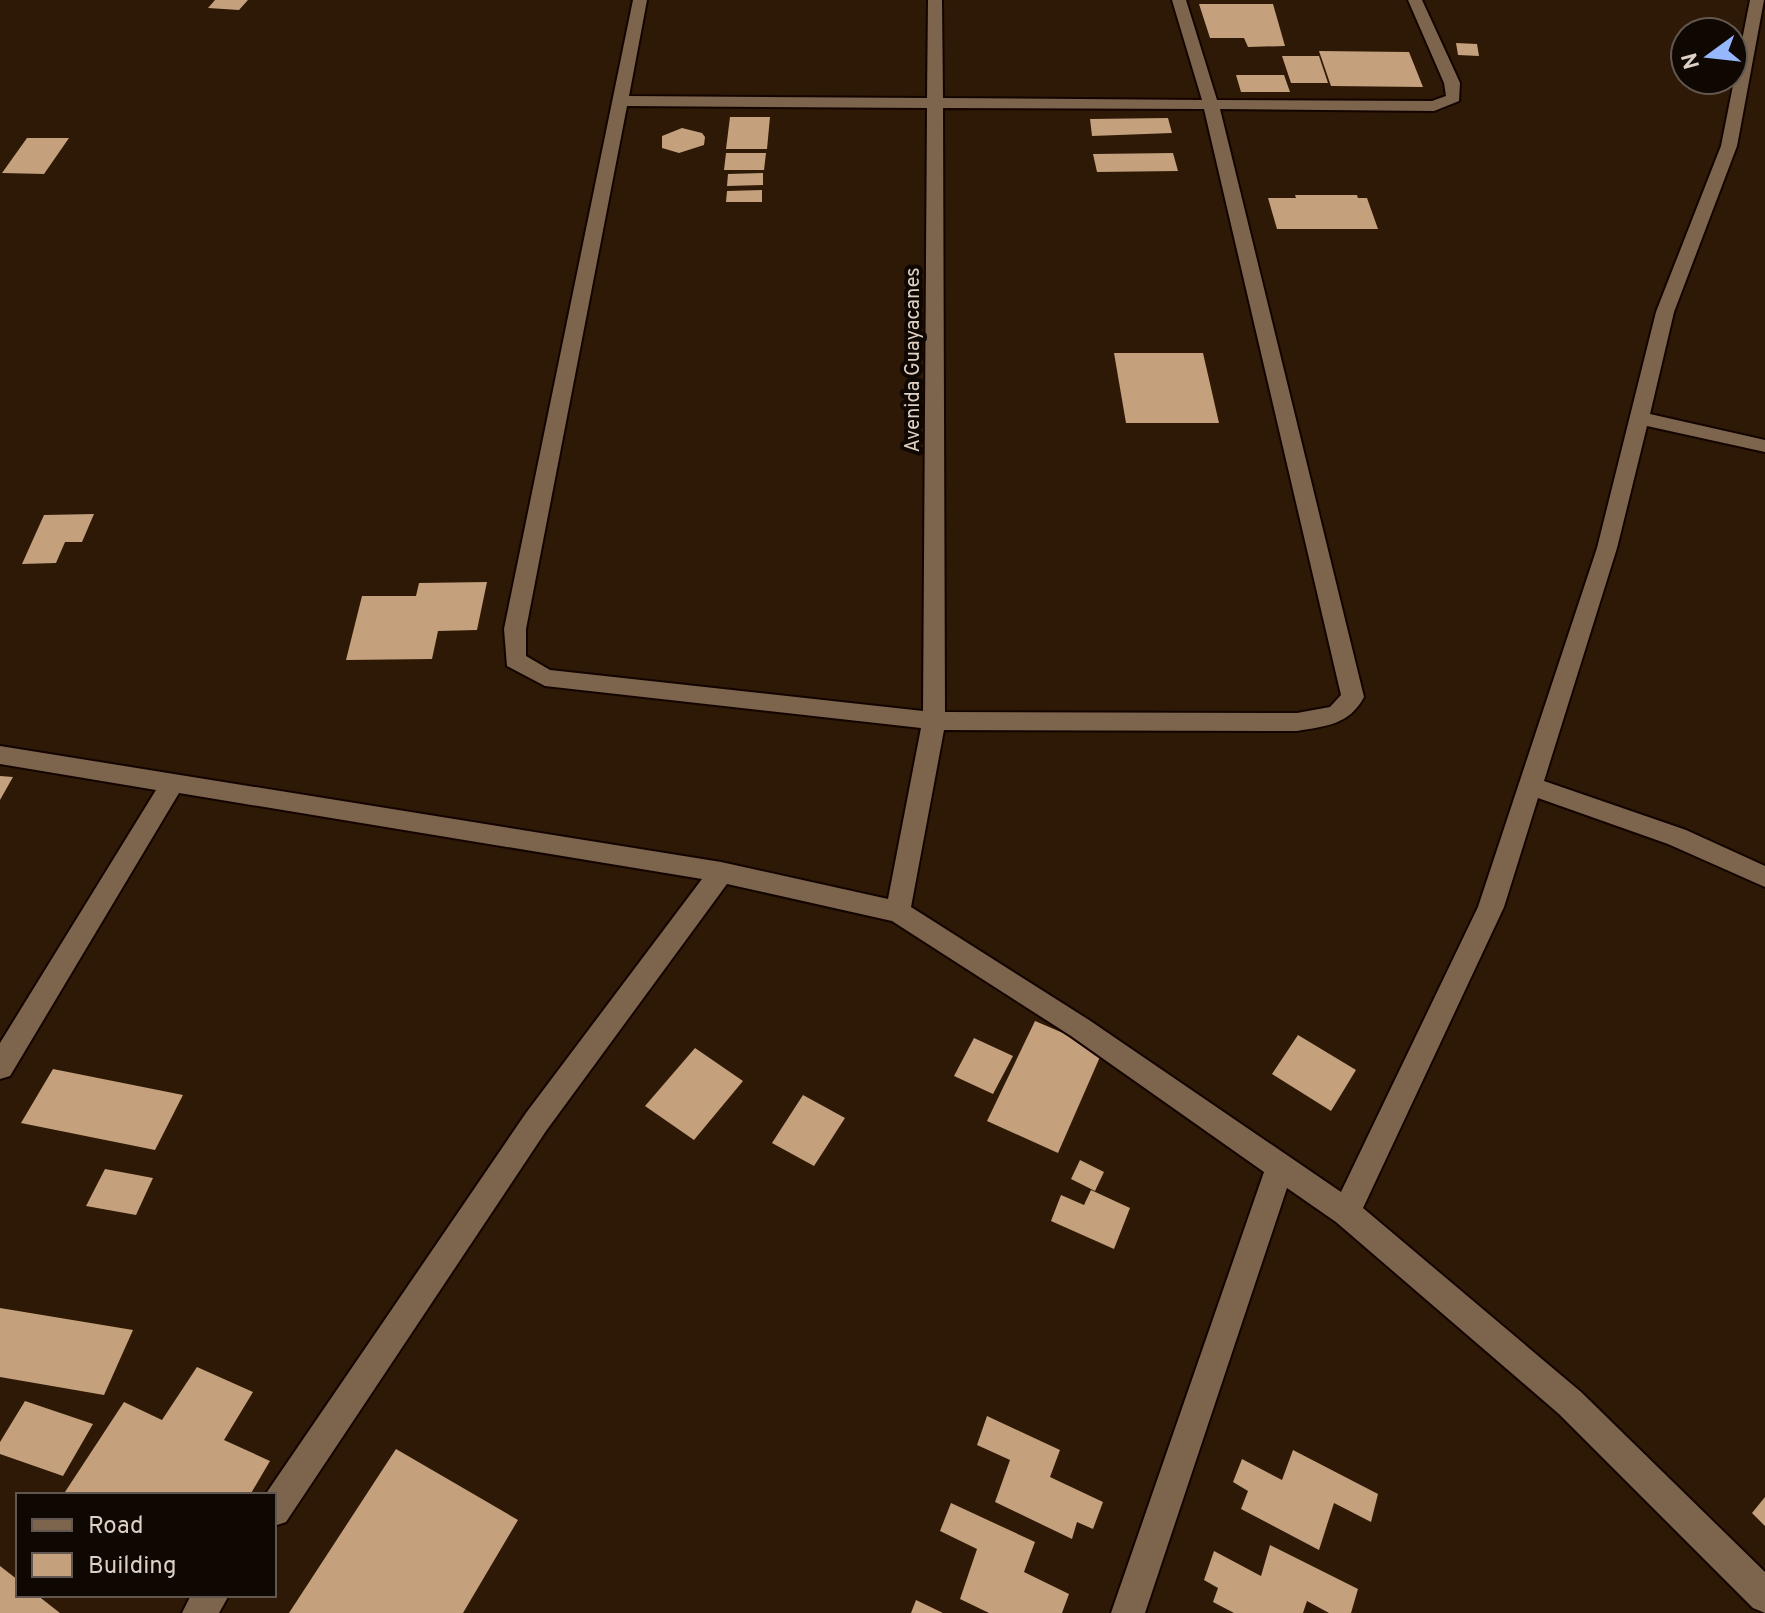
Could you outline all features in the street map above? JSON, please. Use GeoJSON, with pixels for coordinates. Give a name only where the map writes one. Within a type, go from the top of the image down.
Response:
{"type":"FeatureCollection","features":[{"type":"Feature","properties":{"kind":"street"},"geometry":{"type":"LineString","coordinates":[[640,0],[515,629],[515,660],[545,678],[934,721],[1297,722],[1337,715],[1353,697],[1211,104],[1179,0]]}},
{"type":"Feature","properties":{"kind":"street","name":"Avenida Guayacanes"},"geometry":{"type":"LineString","coordinates":[[898,912],[934,721],[935,0]]}},
{"type":"Feature","properties":{"kind":"street"},"geometry":{"type":"LineString","coordinates":[[619,101],[1434,106],[1454,98],[1452,83],[1415,0]]}},
{"type":"Feature","properties":{"kind":"street"},"geometry":{"type":"LineString","coordinates":[[1346,1212],[1491,907],[1607,548],[1665,312],[1729,146],[1757,0]]}},
{"type":"Feature","properties":{"kind":"street"},"geometry":{"type":"LineString","coordinates":[[1640,418],[1765,446]]}},
{"type":"Feature","properties":{"kind":"street"},"geometry":{"type":"LineString","coordinates":[[0,755],[721,872],[810,895],[898,912],[1080,1028],[1346,1212],[1570,1403],[1765,1596]]}},
{"type":"Feature","properties":{"kind":"street"},"geometry":{"type":"LineString","coordinates":[[0,1067],[173,782]]}},
{"type":"Feature","properties":{"kind":"street"},"geometry":{"type":"LineString","coordinates":[[1530,786],[1677,837],[1765,877]]}},
{"type":"Feature","properties":{"kind":"street"},"geometry":{"type":"LineString","coordinates":[[276,1507],[536,1122],[721,872]]}},
{"type":"Feature","properties":{"kind":"street"},"geometry":{"type":"LineString","coordinates":[[1128,1613],[1280,1167]]}},
{"type":"Feature","properties":{"kind":"building"},"geometry":{"type":"Polygon","coordinates":[[[215,0],[248,0],[239,10],[208,8],[215,0]]]}},
{"type":"Feature","properties":{"kind":"building"},"geometry":{"type":"Polygon","coordinates":[[[1199,4],[1273,4],[1285,46],[1248,47],[1244,38],[1210,38],[1199,4]]]}},
{"type":"Feature","properties":{"kind":"building"},"geometry":{"type":"Polygon","coordinates":[[[1456,43],[1477,44],[1479,56],[1458,55],[1456,43]]]}},
{"type":"Feature","properties":{"kind":"building"},"geometry":{"type":"Polygon","coordinates":[[[1319,51],[1409,52],[1423,87],[1331,86],[1319,51]]]}},
{"type":"Feature","properties":{"kind":"building"},"geometry":{"type":"Polygon","coordinates":[[[1282,56],[1319,56],[1328,83],[1291,83],[1282,56]]]}},
{"type":"Feature","properties":{"kind":"building"},"geometry":{"type":"Polygon","coordinates":[[[1236,75],[1284,75],[1290,92],[1241,92],[1236,75]]]}},
{"type":"Feature","properties":{"kind":"building"},"geometry":{"type":"Polygon","coordinates":[[[730,117],[770,117],[767,149],[726,149],[730,117]]]}},
{"type":"Feature","properties":{"kind":"building"},"geometry":{"type":"Polygon","coordinates":[[[1168,118],[1172,133],[1092,136],[1090,119],[1168,118]]]}},
{"type":"Feature","properties":{"kind":"building"},"geometry":{"type":"Polygon","coordinates":[[[682,128],[702,133],[704,145],[679,153],[662,148],[662,136],[682,128]]]}},
{"type":"Feature","properties":{"kind":"building"},"geometry":{"type":"Polygon","coordinates":[[[27,138],[69,138],[44,174],[2,173],[27,138]]]}},
{"type":"Feature","properties":{"kind":"building"},"geometry":{"type":"Polygon","coordinates":[[[726,153],[766,153],[764,170],[724,170],[726,153]]]}},
{"type":"Feature","properties":{"kind":"building"},"geometry":{"type":"Polygon","coordinates":[[[1173,153],[1178,171],[1097,172],[1093,154],[1173,153]]]}},
{"type":"Feature","properties":{"kind":"building"},"geometry":{"type":"Polygon","coordinates":[[[763,173],[763,185],[727,186],[728,174],[763,173]]]}},
{"type":"Feature","properties":{"kind":"building"},"geometry":{"type":"Polygon","coordinates":[[[762,190],[762,202],[726,202],[727,191],[762,190]]]}},
{"type":"Feature","properties":{"kind":"building"},"geometry":{"type":"Polygon","coordinates":[[[1295,195],[1357,195],[1358,198],[1367,198],[1378,229],[1277,229],[1268,198],[1296,198],[1295,195]]]}},
{"type":"Feature","properties":{"kind":"building"},"geometry":{"type":"Polygon","coordinates":[[[1114,353],[1203,353],[1219,423],[1126,423],[1114,353]]]}},
{"type":"Feature","properties":{"kind":"building"},"geometry":{"type":"Polygon","coordinates":[[[94,514],[82,542],[65,542],[56,563],[22,564],[44,515],[94,514]]]}},
{"type":"Feature","properties":{"kind":"building"},"geometry":{"type":"Polygon","coordinates":[[[487,582],[477,630],[438,631],[432,659],[346,660],[362,596],[416,596],[419,583],[487,582]]]}},
{"type":"Feature","properties":{"kind":"building"},"geometry":{"type":"Polygon","coordinates":[[[0,776],[13,777],[0,800],[0,776]]]}},
{"type":"Feature","properties":{"kind":"building"},"geometry":{"type":"Polygon","coordinates":[[[1035,1021],[1103,1050],[1058,1153],[987,1121],[1035,1021]]]}},
{"type":"Feature","properties":{"kind":"building"},"geometry":{"type":"Polygon","coordinates":[[[1298,1035],[1356,1070],[1331,1111],[1272,1074],[1298,1035]]]}},
{"type":"Feature","properties":{"kind":"building"},"geometry":{"type":"Polygon","coordinates":[[[974,1038],[1013,1056],[993,1094],[954,1076],[974,1038]]]}},
{"type":"Feature","properties":{"kind":"building"},"geometry":{"type":"Polygon","coordinates":[[[695,1048],[743,1081],[694,1140],[645,1106],[695,1048]]]}},
{"type":"Feature","properties":{"kind":"building"},"geometry":{"type":"Polygon","coordinates":[[[53,1069],[183,1095],[155,1150],[21,1123],[53,1069]]]}},
{"type":"Feature","properties":{"kind":"building"},"geometry":{"type":"Polygon","coordinates":[[[803,1095],[845,1118],[814,1166],[772,1143],[803,1095]]]}},
{"type":"Feature","properties":{"kind":"building"},"geometry":{"type":"Polygon","coordinates":[[[1080,1160],[1104,1172],[1095,1191],[1071,1179],[1080,1160]]]}},
{"type":"Feature","properties":{"kind":"building"},"geometry":{"type":"Polygon","coordinates":[[[105,1169],[153,1178],[136,1215],[86,1206],[105,1169]]]}},
{"type":"Feature","properties":{"kind":"building"},"geometry":{"type":"Polygon","coordinates":[[[1091,1190],[1130,1208],[1114,1249],[1051,1221],[1061,1195],[1084,1205],[1091,1190]]]}},
{"type":"Feature","properties":{"kind":"building"},"geometry":{"type":"Polygon","coordinates":[[[0,1308],[133,1330],[104,1395],[0,1377],[0,1308]]]}},
{"type":"Feature","properties":{"kind":"building"},"geometry":{"type":"Polygon","coordinates":[[[197,1367],[253,1392],[224,1440],[270,1461],[251,1493],[64,1493],[124,1402],[162,1420],[197,1367]]]}},
{"type":"Feature","properties":{"kind":"building"},"geometry":{"type":"Polygon","coordinates":[[[25,1401],[93,1424],[63,1476],[0,1454],[0,1442],[25,1401]]]}},
{"type":"Feature","properties":{"kind":"building"},"geometry":{"type":"Polygon","coordinates":[[[987,1416],[1060,1450],[1050,1477],[1103,1502],[1093,1529],[1077,1522],[1072,1539],[995,1502],[1010,1460],[977,1445],[987,1416]]]}},
{"type":"Feature","properties":{"kind":"building"},"geometry":{"type":"Polygon","coordinates":[[[396,1449],[518,1520],[463,1613],[289,1613],[396,1449]]]}},
{"type":"Feature","properties":{"kind":"building"},"geometry":{"type":"Polygon","coordinates":[[[1293,1450],[1378,1494],[1371,1522],[1334,1503],[1319,1550],[1241,1509],[1248,1491],[1233,1482],[1242,1459],[1282,1480],[1293,1450]]]}},
{"type":"Feature","properties":{"kind":"building"},"geometry":{"type":"Polygon","coordinates":[[[1765,1497],[1765,1526],[1752,1513],[1765,1497]]]}},
{"type":"Feature","properties":{"kind":"building"},"geometry":{"type":"Polygon","coordinates":[[[951,1503],[1035,1542],[1024,1572],[1069,1594],[1062,1613],[989,1613],[960,1599],[977,1549],[940,1531],[951,1503]]]}},
{"type":"Feature","properties":{"kind":"building"},"geometry":{"type":"Polygon","coordinates":[[[1270,1545],[1358,1589],[1351,1613],[1329,1613],[1307,1601],[1303,1613],[1234,1613],[1213,1602],[1218,1588],[1204,1580],[1214,1551],[1261,1576],[1270,1545]]]}},
{"type":"Feature","properties":{"kind":"building"},"geometry":{"type":"Polygon","coordinates":[[[0,1566],[16,1578],[16,1597],[40,1597],[60,1613],[0,1613],[0,1566]]]}},
{"type":"Feature","properties":{"kind":"building"},"geometry":{"type":"Polygon","coordinates":[[[916,1600],[943,1613],[911,1613],[916,1600]]]}}]}
